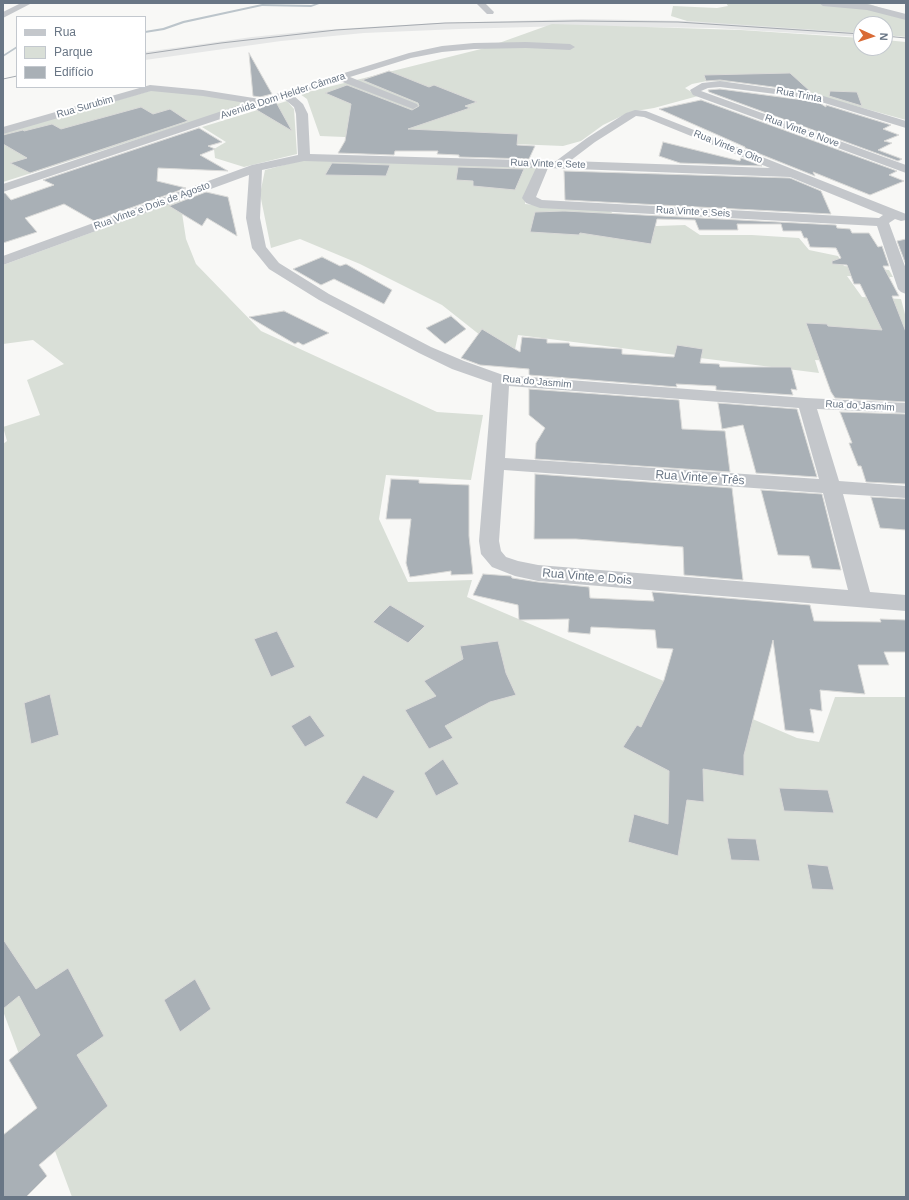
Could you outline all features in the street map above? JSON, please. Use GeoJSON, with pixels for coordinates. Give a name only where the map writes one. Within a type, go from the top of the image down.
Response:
{"type":"FeatureCollection","features":[{"type":"Feature","properties":{"kind":"street"},"geometry":{"type":"LineString","coordinates":[[3,14],[28,3]]}},
{"type":"Feature","properties":{"kind":"street"},"geometry":{"type":"LineString","coordinates":[[480,3],[490,12]]}},
{"type":"Feature","properties":{"kind":"street"},"geometry":{"type":"LineString","coordinates":[[823,3],[867,7],[906,17]]}},
{"type":"Feature","properties":{"kind":"street"},"geometry":{"type":"LineString","coordinates":[[867,7],[893,4]]}},
{"type":"Feature","properties":{"kind":"street","name":"Avenida Dom Helder Câmara"},"geometry":{"type":"LineString","coordinates":[[3,188],[262,103],[285,94],[409,56],[442,49],[505,44],[570,47]]}},
{"type":"Feature","properties":{"kind":"street"},"geometry":{"type":"LineString","coordinates":[[340,77],[413,106]]}},
{"type":"Feature","properties":{"kind":"street","name":"Rua Trinta"},"geometry":{"type":"LineString","coordinates":[[697,93],[695,92],[696,88],[706,85],[720,84],[791,93],[820,98],[906,125]]}},
{"type":"Feature","properties":{"kind":"street","name":"Rua Surubim"},"geometry":{"type":"LineString","coordinates":[[3,131],[150,88],[203,93],[262,103]]}},
{"type":"Feature","properties":{"kind":"street","name":"Rua Vinte e Nove"},"geometry":{"type":"LineString","coordinates":[[697,93],[906,169]]}},
{"type":"Feature","properties":{"kind":"street"},"geometry":{"type":"LineString","coordinates":[[285,94],[299,106],[302,114],[304,157]]}},
{"type":"Feature","properties":{"kind":"street","name":"Rua Vinte e Oito"},"geometry":{"type":"LineString","coordinates":[[558,164],[591,140],[630,115],[646,114],[792,173],[887,218],[906,219]]}},
{"type":"Feature","properties":{"kind":"street","name":"Rua Vinte e Sete"},"geometry":{"type":"LineString","coordinates":[[304,157],[558,164],[792,173]]}},
{"type":"Feature","properties":{"kind":"street","name":"Rua Vinte e Dois de Agosto"},"geometry":{"type":"LineString","coordinates":[[3,261],[256,168],[304,157]]}},
{"type":"Feature","properties":{"kind":"street","name":"Rua Vinte e Seis"},"geometry":{"type":"LineString","coordinates":[[544,164],[529,198],[540,204],[887,218]]}},
{"type":"Feature","properties":{"kind":"street","name":"Rua do Jasmim"},"geometry":{"type":"LineString","coordinates":[[256,168],[252,218],[259,248],[274,266],[324,297],[425,350],[458,364],[502,380],[806,403],[906,408]]}},
{"type":"Feature","properties":{"kind":"street"},"geometry":{"type":"LineString","coordinates":[[887,218],[906,289]]}},
{"type":"Feature","properties":{"kind":"street","name":"Rua Vinte e Dois"},"geometry":{"type":"LineString","coordinates":[[502,380],[494,463],[489,541],[491,554],[498,562],[515,568],[538,573],[906,603]]}},
{"type":"Feature","properties":{"kind":"street"},"geometry":{"type":"LineString","coordinates":[[806,403],[862,599]]}},
{"type":"Feature","properties":{"kind":"street","name":"Rua Vinte e Três"},"geometry":{"type":"LineString","coordinates":[[494,463],[906,492]]}},
{"type":"Feature","properties":{"kind":"shaded area"},"geometry":{"type":"Polygon","coordinates":[[[582,19],[750,24],[853,31],[853,37],[714,28],[566,26],[459,29],[364,33],[281,41],[146,60],[146,52],[252,37],[321,30],[438,23],[582,19]]]}},
{"type":"Feature","properties":{"kind":"green space"},"geometry":{"type":"Polygon","coordinates":[[[726,3],[866,3],[906,16],[906,37],[893,36],[893,16],[853,16],[853,32],[687,21],[671,16],[673,6],[717,8],[728,6],[726,3]]]}},
{"type":"Feature","properties":{"kind":"green space"},"geometry":{"type":"Polygon","coordinates":[[[552,24],[741,30],[853,37],[853,56],[893,56],[893,41],[906,42],[906,120],[841,102],[758,83],[707,81],[692,84],[685,88],[698,96],[654,108],[630,112],[603,125],[581,141],[563,146],[320,136],[307,99],[300,94],[485,48],[552,24]]]}},
{"type":"Feature","properties":{"kind":"green space"},"geometry":{"type":"Polygon","coordinates":[[[153,90],[179,90],[252,103],[3,182],[3,133],[153,90]]]}},
{"type":"Feature","properties":{"kind":"green space"},"geometry":{"type":"Polygon","coordinates":[[[287,101],[294,109],[297,154],[244,167],[215,158],[214,149],[226,142],[202,127],[287,101]]]}},
{"type":"Feature","properties":{"kind":"green space"},"geometry":{"type":"Polygon","coordinates":[[[303,160],[540,166],[525,198],[525,204],[610,211],[629,227],[685,225],[700,235],[752,235],[799,238],[809,250],[838,256],[844,266],[889,270],[893,277],[847,276],[862,297],[901,299],[906,318],[906,366],[815,360],[819,373],[518,335],[514,354],[490,343],[442,305],[360,264],[300,239],[271,248],[260,194],[265,170],[303,160]]]}},
{"type":"Feature","properties":{"kind":"green space"},"geometry":{"type":"Polygon","coordinates":[[[180,200],[186,239],[196,264],[261,331],[437,412],[483,415],[471,480],[386,475],[379,519],[408,582],[472,580],[467,597],[797,738],[819,742],[835,697],[906,697],[906,1197],[72,1197],[3,1011],[3,444],[7,441],[3,427],[40,415],[27,380],[64,364],[33,340],[3,344],[3,265],[180,200]]]}},
{"type":"Feature","properties":{"kind":"building"},"geometry":{"type":"Polygon","coordinates":[[[249,53],[272,94],[260,97],[253,96],[249,53]]]}},
{"type":"Feature","properties":{"kind":"building"},"geometry":{"type":"Polygon","coordinates":[[[389,71],[429,87],[434,85],[477,102],[465,106],[470,108],[408,129],[518,134],[517,145],[535,146],[529,159],[459,157],[459,155],[437,154],[438,151],[395,151],[394,155],[338,153],[345,141],[351,104],[325,93],[347,85],[412,110],[419,106],[418,103],[362,80],[389,71]]]}},
{"type":"Feature","properties":{"kind":"building"},"geometry":{"type":"Polygon","coordinates":[[[790,73],[811,92],[720,80],[706,81],[704,75],[790,73]]]}},
{"type":"Feature","properties":{"kind":"building"},"geometry":{"type":"Polygon","coordinates":[[[720,89],[818,102],[826,107],[826,105],[891,125],[883,129],[899,135],[884,141],[892,143],[878,150],[902,159],[898,161],[709,92],[708,90],[720,89]]]}},
{"type":"Feature","properties":{"kind":"building"},"geometry":{"type":"Polygon","coordinates":[[[830,91],[857,92],[862,106],[829,96],[830,91]]]}},
{"type":"Feature","properties":{"kind":"building"},"geometry":{"type":"Polygon","coordinates":[[[701,100],[897,171],[889,175],[904,181],[870,195],[813,172],[815,176],[745,148],[659,109],[701,100]]]}},
{"type":"Feature","properties":{"kind":"building"},"geometry":{"type":"Polygon","coordinates":[[[276,102],[292,131],[255,109],[276,102]]]}},
{"type":"Feature","properties":{"kind":"building"},"geometry":{"type":"Polygon","coordinates":[[[141,107],[153,114],[170,109],[188,121],[30,173],[10,163],[27,158],[3,144],[3,135],[52,124],[61,129],[141,107]]]}},
{"type":"Feature","properties":{"kind":"building"},"geometry":{"type":"Polygon","coordinates":[[[199,128],[222,142],[208,146],[215,149],[200,155],[228,171],[158,168],[157,181],[186,188],[94,221],[64,204],[25,218],[37,232],[3,243],[3,193],[5,193],[11,200],[54,185],[43,180],[199,128]]]}},
{"type":"Feature","properties":{"kind":"building"},"geometry":{"type":"Polygon","coordinates":[[[663,142],[740,161],[741,158],[762,166],[680,163],[659,156],[663,142]]]}},
{"type":"Feature","properties":{"kind":"building"},"geometry":{"type":"Polygon","coordinates":[[[332,163],[390,165],[386,176],[325,175],[332,163]]]}},
{"type":"Feature","properties":{"kind":"building"},"geometry":{"type":"Polygon","coordinates":[[[458,167],[524,169],[515,190],[473,186],[473,181],[456,180],[458,167]]]}},
{"type":"Feature","properties":{"kind":"building"},"geometry":{"type":"Polygon","coordinates":[[[564,171],[790,178],[821,191],[831,214],[565,200],[564,171]]]}},
{"type":"Feature","properties":{"kind":"building"},"geometry":{"type":"Polygon","coordinates":[[[206,192],[228,197],[237,236],[207,218],[202,226],[169,206],[206,192]]]}},
{"type":"Feature","properties":{"kind":"building"},"geometry":{"type":"Polygon","coordinates":[[[564,211],[836,225],[837,228],[850,229],[852,233],[869,233],[878,247],[882,246],[889,266],[883,266],[899,296],[892,296],[906,332],[906,402],[835,398],[831,392],[806,323],[882,330],[860,284],[854,284],[847,265],[832,264],[832,261],[841,258],[836,248],[810,247],[807,238],[804,238],[801,231],[783,231],[781,224],[737,224],[738,230],[699,230],[695,220],[657,219],[651,244],[580,233],[579,235],[530,232],[535,212],[564,211]]]}},
{"type":"Feature","properties":{"kind":"building"},"geometry":{"type":"Polygon","coordinates":[[[906,239],[906,265],[897,241],[906,239]]]}},
{"type":"Feature","properties":{"kind":"building"},"geometry":{"type":"Polygon","coordinates":[[[322,257],[340,266],[346,264],[392,290],[384,304],[334,279],[321,285],[293,269],[322,257]]]}},
{"type":"Feature","properties":{"kind":"building"},"geometry":{"type":"Polygon","coordinates":[[[284,311],[329,333],[303,345],[298,342],[295,344],[249,317],[284,311]]]}},
{"type":"Feature","properties":{"kind":"building"},"geometry":{"type":"Polygon","coordinates":[[[451,316],[466,329],[445,344],[426,328],[451,316]]]}},
{"type":"Feature","properties":{"kind":"building"},"geometry":{"type":"Polygon","coordinates":[[[482,329],[520,352],[522,337],[547,339],[547,343],[569,343],[570,346],[622,349],[622,354],[674,357],[677,345],[703,349],[700,363],[719,364],[720,367],[791,367],[797,390],[791,389],[793,395],[716,390],[716,386],[676,384],[677,387],[529,375],[529,369],[480,365],[461,358],[482,329]]]}},
{"type":"Feature","properties":{"kind":"building"},"geometry":{"type":"Polygon","coordinates":[[[529,389],[679,400],[682,429],[725,431],[730,472],[535,459],[536,443],[545,428],[529,415],[529,389]]]}},
{"type":"Feature","properties":{"kind":"building"},"geometry":{"type":"Polygon","coordinates":[[[718,403],[797,409],[817,477],[756,473],[743,425],[722,429],[718,403]]]}},
{"type":"Feature","properties":{"kind":"building"},"geometry":{"type":"Polygon","coordinates":[[[840,412],[906,414],[906,484],[866,482],[861,466],[858,466],[849,443],[852,443],[840,412]]]}},
{"type":"Feature","properties":{"kind":"building"},"geometry":{"type":"Polygon","coordinates":[[[535,474],[732,488],[743,580],[684,575],[683,547],[576,539],[534,539],[535,474]]]}},
{"type":"Feature","properties":{"kind":"building"},"geometry":{"type":"Polygon","coordinates":[[[391,479],[419,480],[419,483],[469,485],[469,536],[473,574],[451,575],[451,571],[410,577],[406,563],[411,519],[386,519],[391,479]]]}},
{"type":"Feature","properties":{"kind":"building"},"geometry":{"type":"Polygon","coordinates":[[[761,490],[822,494],[841,570],[812,568],[809,556],[778,555],[761,490]]]}},
{"type":"Feature","properties":{"kind":"building"},"geometry":{"type":"Polygon","coordinates":[[[871,497],[906,499],[906,530],[880,528],[871,497]]]}},
{"type":"Feature","properties":{"kind":"building"},"geometry":{"type":"Polygon","coordinates":[[[483,574],[511,576],[512,578],[538,582],[589,587],[590,598],[654,601],[652,592],[810,605],[814,621],[881,622],[880,619],[906,620],[906,652],[884,652],[889,665],[858,665],[865,694],[820,690],[822,711],[810,709],[814,733],[785,730],[773,640],[744,755],[744,776],[703,769],[704,802],[687,800],[678,856],[628,842],[634,814],[668,824],[669,771],[623,747],[637,725],[641,727],[664,680],[673,649],[657,648],[655,630],[591,627],[590,634],[568,632],[569,619],[519,620],[518,605],[473,595],[483,574]]]}},
{"type":"Feature","properties":{"kind":"building"},"geometry":{"type":"Polygon","coordinates":[[[390,605],[425,626],[408,643],[373,622],[390,605]]]}},
{"type":"Feature","properties":{"kind":"building"},"geometry":{"type":"Polygon","coordinates":[[[277,631],[295,667],[271,677],[254,639],[277,631]]]}},
{"type":"Feature","properties":{"kind":"building"},"geometry":{"type":"Polygon","coordinates":[[[498,641],[506,673],[516,695],[490,702],[445,726],[453,738],[429,749],[405,710],[436,696],[424,681],[463,659],[460,646],[498,641]]]}},
{"type":"Feature","properties":{"kind":"building"},"geometry":{"type":"Polygon","coordinates":[[[50,694],[59,735],[31,744],[24,703],[50,694]]]}},
{"type":"Feature","properties":{"kind":"building"},"geometry":{"type":"Polygon","coordinates":[[[310,715],[325,736],[305,747],[291,726],[310,715]]]}},
{"type":"Feature","properties":{"kind":"building"},"geometry":{"type":"Polygon","coordinates":[[[443,759],[459,784],[436,796],[424,773],[443,759]]]}},
{"type":"Feature","properties":{"kind":"building"},"geometry":{"type":"Polygon","coordinates":[[[363,775],[395,791],[377,819],[345,803],[363,775]]]}},
{"type":"Feature","properties":{"kind":"building"},"geometry":{"type":"Polygon","coordinates":[[[779,788],[828,790],[834,813],[784,811],[779,788]]]}},
{"type":"Feature","properties":{"kind":"building"},"geometry":{"type":"Polygon","coordinates":[[[727,838],[756,839],[760,861],[731,860],[727,838]]]}},
{"type":"Feature","properties":{"kind":"building"},"geometry":{"type":"Polygon","coordinates":[[[807,864],[828,866],[834,890],[812,889],[807,864]]]}},
{"type":"Feature","properties":{"kind":"building"},"geometry":{"type":"Polygon","coordinates":[[[3,939],[36,989],[68,968],[104,1036],[77,1055],[108,1106],[39,1165],[47,1176],[26,1197],[3,1197],[3,1135],[37,1108],[9,1060],[40,1035],[19,996],[3,1009],[3,939]]]}},
{"type":"Feature","properties":{"kind":"building"},"geometry":{"type":"Polygon","coordinates":[[[195,979],[211,1009],[180,1032],[164,1000],[195,979]]]}},
{"type":"Feature","properties":{"kind":"waterway"},"geometry":{"type":"LineString","coordinates":[[146,32],[164,29],[183,22],[262,5],[311,6],[321,3]]}},
{"type":"Feature","properties":{"kind":"waterway"},"geometry":{"type":"LineString","coordinates":[[3,56],[16,48]]}},
{"type":"Feature","properties":{"kind":"tram line"},"geometry":{"type":"LineString","coordinates":[[146,54],[221,43],[336,30],[445,23],[575,21],[678,22],[853,33]]}},
{"type":"Feature","properties":{"kind":"tram line"},"geometry":{"type":"LineString","coordinates":[[893,37],[906,38]]}},
{"type":"Feature","properties":{"kind":"tram line"},"geometry":{"type":"LineString","coordinates":[[3,79],[16,76]]}}]}
